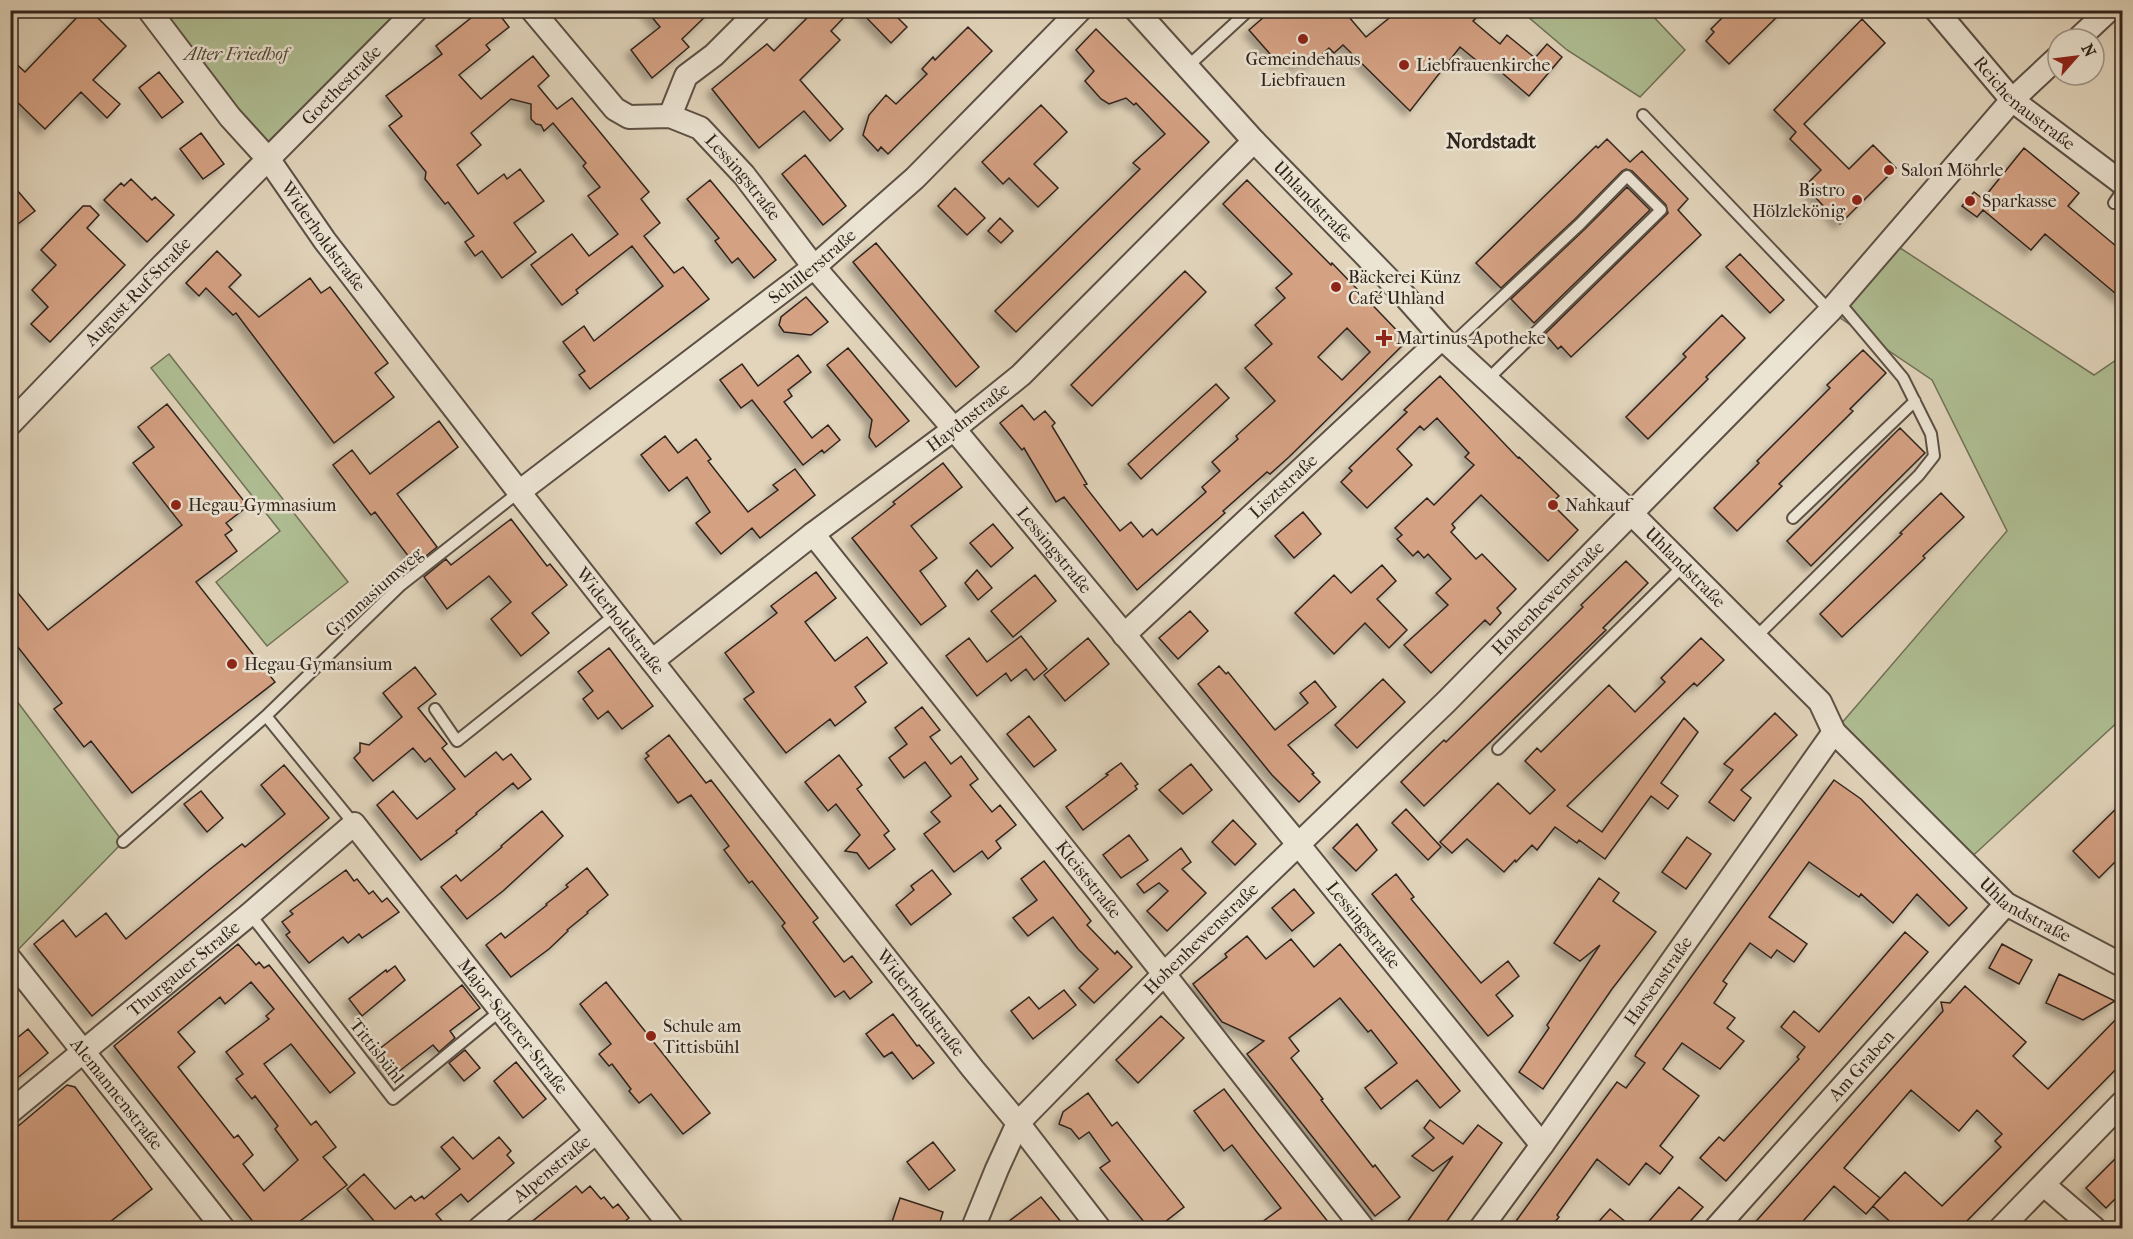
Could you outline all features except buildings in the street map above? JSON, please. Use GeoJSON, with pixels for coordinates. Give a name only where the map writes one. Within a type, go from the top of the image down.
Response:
{"type":"FeatureCollection","features":[{"type":"Feature","properties":{"kind":"street","name":"Widerholdstraße"},"geometry":{"type":"LineString","coordinates":[[149,10],[230,117],[269,160],[325,241],[519,492],[1099,1228]]}},
{"type":"Feature","properties":{"kind":"street","name":"Goethestraße"},"geometry":{"type":"LineString","coordinates":[[269,160],[416,10]]}},
{"type":"Feature","properties":{"kind":"street","name":"Lessingstraße"},"geometry":{"type":"LineString","coordinates":[[532,10],[615,109],[629,117],[670,116],[700,128],[744,175],[814,267],[954,429],[1298,844],[1542,1145]]}},
{"type":"Feature","properties":{"kind":"street"},"geometry":{"type":"LineString","coordinates":[[670,116],[686,76],[714,55],[759,10]]}},
{"type":"Feature","properties":{"kind":"street","name":"Schillerstraße"},"geometry":{"type":"LineString","coordinates":[[519,492],[814,267],[915,178],[1080,10]]}},
{"type":"Feature","properties":{"kind":"street","name":"Uhlandstraße"},"geometry":{"type":"LineString","coordinates":[[1136,10],[1254,141],[1402,293],[1446,342],[1632,514],[1820,702],[1834,732],[2006,904],[2122,965]]}},
{"type":"Feature","properties":{"kind":"street","name":"Reichenaustraße"},"geometry":{"type":"LineString","coordinates":[[1936,10],[2012,100],[2118,193]]}},
{"type":"Feature","properties":{"kind":"street"},"geometry":{"type":"LineString","coordinates":[[2091,27],[2109,10]]}},
{"type":"Feature","properties":{"kind":"street","name":"Hohenhewenstraße"},"geometry":{"type":"LineString","coordinates":[[974,1228],[1018,1123],[1164,974],[1447,701],[1835,306],[2012,100],[2046,68]]}},
{"type":"Feature","properties":{"kind":"street","name":"Haydnstraße"},"geometry":{"type":"LineString","coordinates":[[652,661],[1021,375],[1254,141]]}},
{"type":"Feature","properties":{"kind":"street","name":"August-Ruf-Straße"},"geometry":{"type":"LineString","coordinates":[[10,424],[162,266],[269,160]]}},
{"type":"Feature","properties":{"kind":"street","name":"Lisztstraße"},"geometry":{"type":"LineString","coordinates":[[1124,635],[1446,342]]}},
{"type":"Feature","properties":{"kind":"street","name":"Kleiststraße"},"geometry":{"type":"LineString","coordinates":[[813,534],[1164,974],[1363,1228]]}},
{"type":"Feature","properties":{"kind":"street","name":"Harsenstraße"},"geometry":{"type":"LineString","coordinates":[[1481,1228],[1834,732]]}},
{"type":"Feature","properties":{"kind":"street","name":"Thurgauer Straße"},"geometry":{"type":"LineString","coordinates":[[10,1112],[250,914],[354,824]]}},
{"type":"Feature","properties":{"kind":"street","name":"Major-Scherer-Straße"},"geometry":{"type":"LineString","coordinates":[[354,824],[672,1228]]}},
{"type":"Feature","properties":{"kind":"street","name":"Am Graben"},"geometry":{"type":"LineString","coordinates":[[1716,1228],[2006,904]]}},
{"type":"Feature","properties":{"kind":"street","name":"Alemannenstraße"},"geometry":{"type":"LineString","coordinates":[[10,959],[223,1228]]}},
{"type":"Feature","properties":{"kind":"street"},"geometry":{"type":"LineString","coordinates":[[2001,1228],[2122,1103]]}},
{"type":"Feature","properties":{"kind":"street","name":"Alpenstraße"},"geometry":{"type":"LineString","coordinates":[[480,1228],[595,1133]]}},
{"type":"Feature","properties":{"kind":"street"},"geometry":{"type":"LineString","coordinates":[[2044,1185],[2094,1228]]}},
{"type":"Feature","properties":{"kind":"lane"},"geometry":{"type":"LineString","coordinates":[[1186,68],[1249,10]]}},
{"type":"Feature","properties":{"kind":"lane"},"geometry":{"type":"LineString","coordinates":[[1643,115],[1835,306],[1903,378],[1931,434],[1934,456],[1919,475],[1755,638]]}},
{"type":"Feature","properties":{"kind":"lane"},"geometry":{"type":"LineString","coordinates":[[1446,342],[1580,224],[1627,176],[1661,210],[1487,380]]}},
{"type":"Feature","properties":{"kind":"lane"},"geometry":{"type":"LineString","coordinates":[[2118,193],[2122,191]]}},
{"type":"Feature","properties":{"kind":"lane"},"geometry":{"type":"LineString","coordinates":[[1792,518],[1915,401]]}},
{"type":"Feature","properties":{"kind":"lane","name":"Gymnasiumweg"},"geometry":{"type":"LineString","coordinates":[[123,842],[266,716],[401,585],[519,492]]}},
{"type":"Feature","properties":{"kind":"lane"},"geometry":{"type":"LineString","coordinates":[[1498,749],[1683,566]]}},
{"type":"Feature","properties":{"kind":"lane"},"geometry":{"type":"LineString","coordinates":[[435,708],[457,741],[615,615]]}},
{"type":"Feature","properties":{"kind":"lane"},"geometry":{"type":"LineString","coordinates":[[266,716],[354,824]]}},
{"type":"Feature","properties":{"kind":"lane","name":"Tittisbühl"},"geometry":{"type":"LineString","coordinates":[[250,914],[393,1099],[500,1011]]}},
{"type":"Feature","properties":{"kind":"green space","name":"Alter Friedhof"},"geometry":{"type":"Polygon","coordinates":[[[149,11],[416,11],[269,160],[149,11]]]}},
{"type":"Feature","properties":{"kind":"green space"},"geometry":{"type":"Polygon","coordinates":[[[1521,11],[1648,11],[1685,50],[1640,97],[1567,50],[1521,11]]]}},
{"type":"Feature","properties":{"kind":"green space"},"geometry":{"type":"Polygon","coordinates":[[[1891,242],[2094,375],[2122,356],[2122,718],[1965,863],[1834,732],[2007,531],[1932,380],[1830,311],[1891,242]]]}},
{"type":"Feature","properties":{"kind":"green space"},"geometry":{"type":"Polygon","coordinates":[[[169,354],[348,582],[267,646],[216,582],[280,531],[151,368],[169,354]]]}},
{"type":"Feature","properties":{"kind":"green space"},"geometry":{"type":"Polygon","coordinates":[[[10,692],[123,842],[11,957],[10,957],[10,692]]]}},
{"type":"Feature","properties":{"kind":"place","name":"Gemeindehaus Liebfrauen"},"geometry":{"type":"Point","coordinates":[1303,39]}},
{"type":"Feature","properties":{"kind":"place","name":"Liebfrauenkirche"},"geometry":{"type":"Point","coordinates":[1404,65]}},
{"type":"Feature","properties":{"kind":"place","name":"Salon Möhrle"},"geometry":{"type":"Point","coordinates":[1889,170]}},
{"type":"Feature","properties":{"kind":"place","name":"Bistro Hölzlekönig"},"geometry":{"type":"Point","coordinates":[1857,200]}},
{"type":"Feature","properties":{"kind":"place","name":"Sparkasse"},"geometry":{"type":"Point","coordinates":[1970,201]}},
{"type":"Feature","properties":{"kind":"place","name":"Bäckerei Künz Café Uhland"},"geometry":{"type":"Point","coordinates":[1336,287]}},
{"type":"Feature","properties":{"kind":"place","name":"Martinus-Apotheke"},"geometry":{"type":"Point","coordinates":[1384,338]}},
{"type":"Feature","properties":{"kind":"place","name":"Hegau-Gymnasium"},"geometry":{"type":"Point","coordinates":[176,505]}},
{"type":"Feature","properties":{"kind":"place","name":"Nahkauf"},"geometry":{"type":"Point","coordinates":[1553,505]}},
{"type":"Feature","properties":{"kind":"place","name":"Hegau-Gymansium"},"geometry":{"type":"Point","coordinates":[232,664]}},
{"type":"Feature","properties":{"kind":"place","name":"Schule am Tittisbühl"},"geometry":{"type":"Point","coordinates":[651,1036]}},
{"type":"Feature","properties":{"kind":"district","name":"Nordstadt"},"geometry":{"type":"Point","coordinates":[1491,141]}}]}
